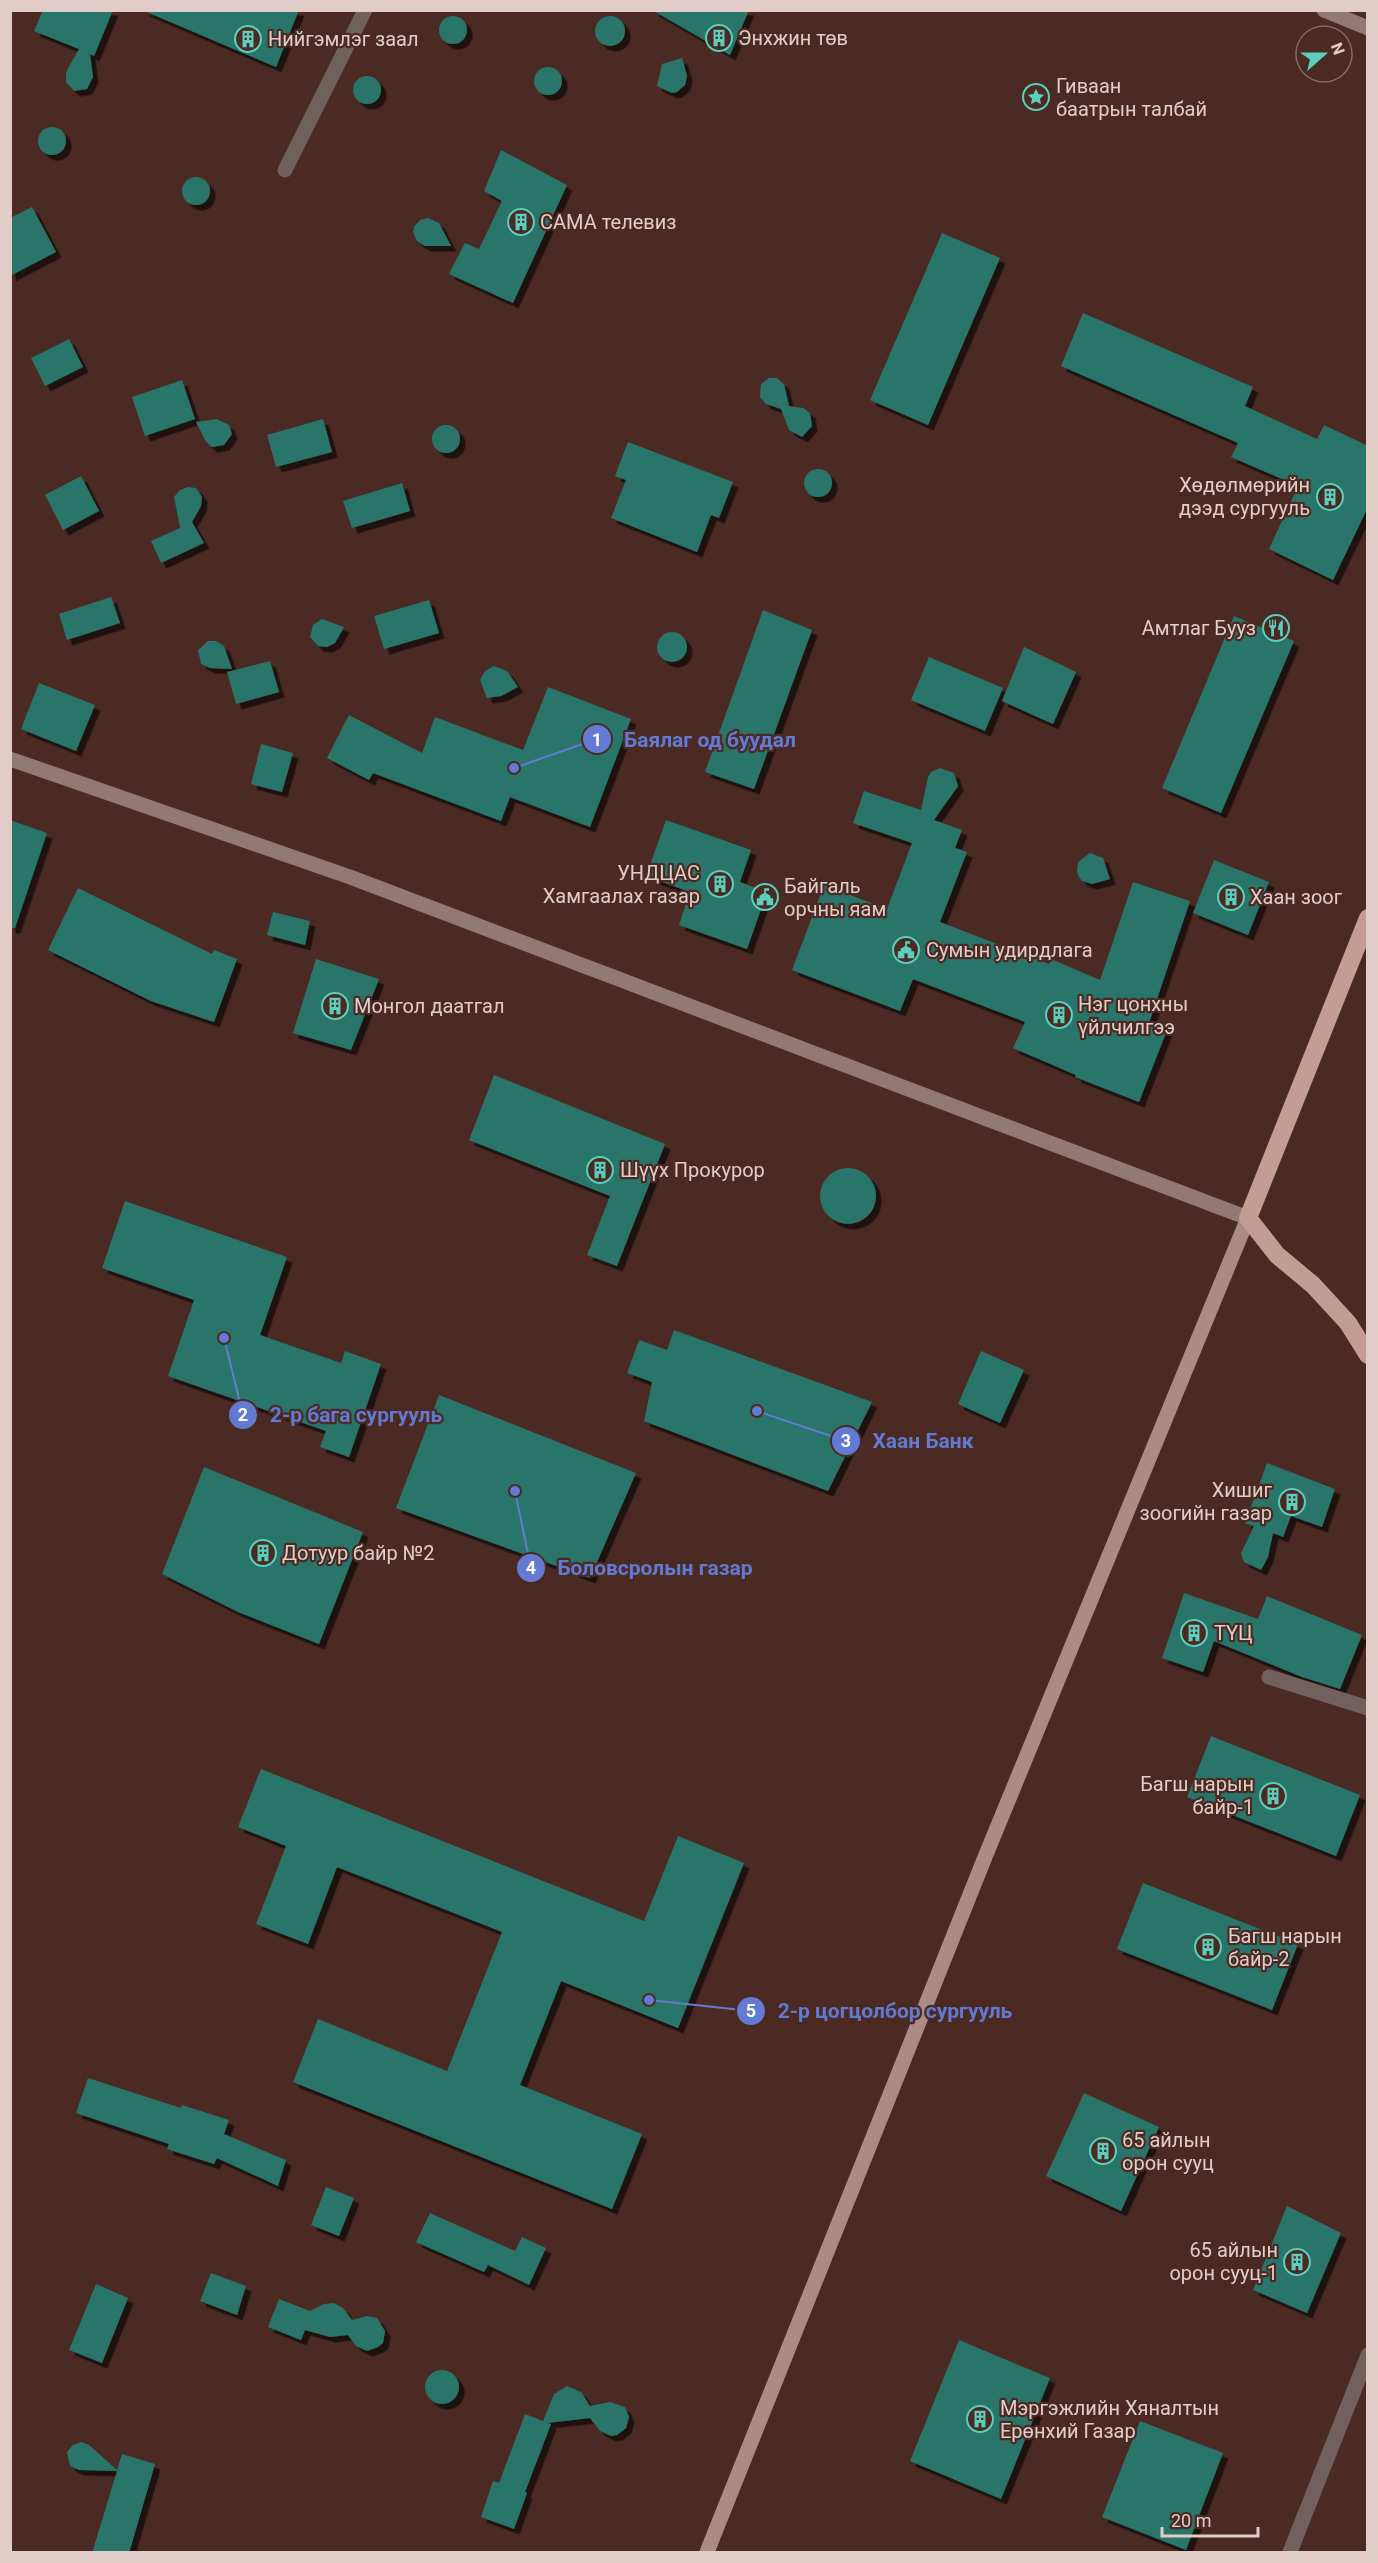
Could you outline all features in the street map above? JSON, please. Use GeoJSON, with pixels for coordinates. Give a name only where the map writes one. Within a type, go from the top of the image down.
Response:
{"type":"FeatureCollection","features":[{"type":"Feature","properties":{"kind":"highway"},"geometry":{"type":"LineString","coordinates":[[1368,918],[1248,1218],[1277,1255],[1313,1285],[1348,1323],[1368,1355]]}},
{"type":"Feature","properties":{"kind":"main road"},"geometry":{"type":"LineString","coordinates":[[707,2553],[985,1857],[1248,1218]]}},
{"type":"Feature","properties":{"kind":"street"},"geometry":{"type":"LineString","coordinates":[[285,171],[365,10]]}},
{"type":"Feature","properties":{"kind":"street"},"geometry":{"type":"LineString","coordinates":[[1324,10],[1368,28]]}},
{"type":"Feature","properties":{"kind":"street"},"geometry":{"type":"LineString","coordinates":[[10,759],[361,881],[1248,1218]]}},
{"type":"Feature","properties":{"kind":"street"},"geometry":{"type":"LineString","coordinates":[[1269,1677],[1368,1708]]}},
{"type":"Feature","properties":{"kind":"street"},"geometry":{"type":"LineString","coordinates":[[1290,2553],[1368,2355]]}},
{"type":"Feature","properties":{"kind":"building"},"geometry":{"type":"Polygon","coordinates":[[[43,10],[113,10],[94,56],[90,54],[93,77],[87,89],[74,91],[66,82],[66,72],[79,49],[34,31],[43,10]]]}},
{"type":"Feature","properties":{"kind":"building","name":"Нийгэмлэг заал"},"geometry":{"type":"Polygon","coordinates":[[[142,10],[299,10],[276,67],[142,10]]]}},
{"type":"Feature","properties":{"kind":"building","name":"Энхжин төв"},"geometry":{"type":"Polygon","coordinates":[[[652,10],[749,10],[730,55],[652,10]]]}},
{"type":"Feature","properties":{"kind":"building"},"geometry":{"type":"Polygon","coordinates":[[[453,16],[463,20],[467,30],[463,40],[453,44],[443,40],[439,30],[443,20],[453,16]]]}},
{"type":"Feature","properties":{"kind":"building"},"geometry":{"type":"Polygon","coordinates":[[[610,16],[621,20],[625,31],[621,42],[610,46],[599,42],[595,31],[599,20],[610,16]]]}},
{"type":"Feature","properties":{"kind":"building"},"geometry":{"type":"Polygon","coordinates":[[[682,58],[687,76],[685,85],[672,93],[657,86],[662,64],[682,58]]]}},
{"type":"Feature","properties":{"kind":"building"},"geometry":{"type":"Polygon","coordinates":[[[548,67],[558,71],[562,81],[558,91],[548,95],[538,91],[534,81],[538,71],[548,67]]]}},
{"type":"Feature","properties":{"kind":"building"},"geometry":{"type":"Polygon","coordinates":[[[367,76],[377,80],[381,90],[377,100],[367,104],[357,100],[353,90],[357,80],[367,76]]]}},
{"type":"Feature","properties":{"kind":"building"},"geometry":{"type":"Polygon","coordinates":[[[52,127],[62,131],[66,141],[62,151],[52,155],[42,151],[38,141],[42,131],[52,127]]]}},
{"type":"Feature","properties":{"kind":"building","name":"САМА телевиз"},"geometry":{"type":"Polygon","coordinates":[[[501,150],[567,185],[513,303],[449,274],[465,243],[479,249],[502,201],[484,191],[501,150]]]}},
{"type":"Feature","properties":{"kind":"building"},"geometry":{"type":"Polygon","coordinates":[[[196,177],[206,181],[210,191],[206,201],[196,205],[186,201],[182,191],[186,181],[196,177]]]}},
{"type":"Feature","properties":{"kind":"building"},"geometry":{"type":"Polygon","coordinates":[[[32,207],[56,252],[10,276],[10,218],[32,207]]]}},
{"type":"Feature","properties":{"kind":"building"},"geometry":{"type":"Polygon","coordinates":[[[428,218],[439,223],[451,246],[425,246],[417,241],[413,232],[414,227],[420,220],[428,218]]]}},
{"type":"Feature","properties":{"kind":"building"},"geometry":{"type":"Polygon","coordinates":[[[942,233],[1000,258],[928,425],[870,400],[942,233]]]}},
{"type":"Feature","properties":{"kind":"building"},"geometry":{"type":"Polygon","coordinates":[[[1083,313],[1253,387],[1245,406],[1317,439],[1324,425],[1368,446],[1368,507],[1333,580],[1269,549],[1298,486],[1231,457],[1238,443],[1061,366],[1083,313]]]}},
{"type":"Feature","properties":{"kind":"building"},"geometry":{"type":"Polygon","coordinates":[[[69,339],[83,367],[45,386],[31,358],[69,339]]]}},
{"type":"Feature","properties":{"kind":"building"},"geometry":{"type":"Polygon","coordinates":[[[769,378],[777,378],[784,384],[789,406],[803,408],[810,413],[812,426],[802,437],[789,430],[781,409],[766,404],[760,397],[761,384],[769,378]]]}},
{"type":"Feature","properties":{"kind":"building"},"geometry":{"type":"Polygon","coordinates":[[[182,380],[195,419],[145,436],[132,397],[182,380]]]}},
{"type":"Feature","properties":{"kind":"building"},"geometry":{"type":"Polygon","coordinates":[[[217,419],[229,425],[232,434],[224,445],[212,447],[206,442],[196,422],[217,419]]]}},
{"type":"Feature","properties":{"kind":"building"},"geometry":{"type":"Polygon","coordinates":[[[323,419],[332,452],[276,467],[267,435],[323,419]]]}},
{"type":"Feature","properties":{"kind":"building"},"geometry":{"type":"Polygon","coordinates":[[[446,425],[456,429],[460,439],[456,449],[446,453],[436,449],[432,439],[436,429],[446,425]]]}},
{"type":"Feature","properties":{"kind":"building"},"geometry":{"type":"Polygon","coordinates":[[[628,442],[733,482],[719,518],[711,515],[697,552],[611,518],[626,480],[615,476],[628,442]]]}},
{"type":"Feature","properties":{"kind":"building"},"geometry":{"type":"Polygon","coordinates":[[[818,469],[828,473],[832,483],[828,493],[818,497],[808,493],[804,483],[808,473],[818,469]]]}},
{"type":"Feature","properties":{"kind":"building"},"geometry":{"type":"Polygon","coordinates":[[[81,476],[99,511],[63,530],[45,495],[81,476]]]}},
{"type":"Feature","properties":{"kind":"building"},"geometry":{"type":"Polygon","coordinates":[[[402,483],[410,511],[352,528],[343,501],[402,483]]]}},
{"type":"Feature","properties":{"kind":"building"},"geometry":{"type":"Polygon","coordinates":[[[188,487],[196,488],[202,497],[201,506],[192,522],[204,543],[161,563],[151,541],[180,528],[174,497],[180,490],[188,487]]]}},
{"type":"Feature","properties":{"kind":"building"},"geometry":{"type":"Polygon","coordinates":[[[111,597],[120,623],[67,640],[59,614],[111,597]]]}},
{"type":"Feature","properties":{"kind":"building"},"geometry":{"type":"Polygon","coordinates":[[[429,600],[439,633],[384,649],[374,616],[429,600]]]}},
{"type":"Feature","properties":{"kind":"building"},"geometry":{"type":"Polygon","coordinates":[[[763,610],[812,630],[754,789],[705,772],[763,610]]]}},
{"type":"Feature","properties":{"kind":"building"},"geometry":{"type":"Polygon","coordinates":[[[1234,616],[1294,641],[1221,813],[1162,788],[1234,616]]]}},
{"type":"Feature","properties":{"kind":"building"},"geometry":{"type":"Polygon","coordinates":[[[322,619],[344,627],[335,643],[327,647],[318,646],[310,637],[313,625],[322,619]]]}},
{"type":"Feature","properties":{"kind":"building"},"geometry":{"type":"Polygon","coordinates":[[[672,632],[683,636],[687,647],[683,658],[672,662],[661,658],[657,647],[661,636],[672,632]]]}},
{"type":"Feature","properties":{"kind":"building"},"geometry":{"type":"Polygon","coordinates":[[[208,641],[216,641],[224,646],[232,669],[210,668],[201,664],[198,650],[208,641]]]}},
{"type":"Feature","properties":{"kind":"building"},"geometry":{"type":"Polygon","coordinates":[[[1024,647],[1076,672],[1053,724],[1002,701],[1024,647]]]}},
{"type":"Feature","properties":{"kind":"building"},"geometry":{"type":"Polygon","coordinates":[[[929,657],[1003,688],[985,731],[911,700],[929,657]]]}},
{"type":"Feature","properties":{"kind":"building"},"geometry":{"type":"Polygon","coordinates":[[[270,661],[279,692],[236,704],[227,672],[270,661]]]}},
{"type":"Feature","properties":{"kind":"building"},"geometry":{"type":"Polygon","coordinates":[[[494,666],[507,671],[518,687],[501,696],[487,698],[480,680],[485,671],[494,666]]]}},
{"type":"Feature","properties":{"kind":"building"},"geometry":{"type":"Polygon","coordinates":[[[39,683],[95,705],[76,751],[21,729],[39,683]]]}},
{"type":"Feature","properties":{"kind":"building"},"geometry":{"type":"Polygon","coordinates":[[[548,687],[631,719],[590,827],[510,797],[501,821],[373,773],[369,780],[327,758],[349,715],[422,753],[435,717],[523,750],[548,687]]]}},
{"type":"Feature","properties":{"kind":"building"},"geometry":{"type":"Polygon","coordinates":[[[261,744],[293,753],[282,792],[251,784],[261,744]]]}},
{"type":"Feature","properties":{"kind":"building"},"geometry":{"type":"Polygon","coordinates":[[[940,768],[954,773],[958,786],[934,820],[962,830],[955,848],[967,852],[940,922],[1049,964],[1051,959],[1100,980],[1133,882],[1190,901],[1149,1023],[1167,1030],[1139,1102],[1075,1077],[1076,1075],[1013,1048],[1025,1022],[913,979],[900,1011],[792,970],[824,885],[887,909],[912,843],[853,823],[864,791],[921,810],[928,777],[931,772],[940,768]]]}},
{"type":"Feature","properties":{"kind":"building"},"geometry":{"type":"Polygon","coordinates":[[[10,820],[47,833],[15,928],[10,928],[10,820]]]}},
{"type":"Feature","properties":{"kind":"building","name":"УНДЦАС Хамгаалах газар"},"geometry":{"type":"Polygon","coordinates":[[[666,820],[751,850],[740,882],[767,892],[747,949],[679,925],[690,892],[646,876],[666,820]]]}},
{"type":"Feature","properties":{"kind":"building"},"geometry":{"type":"Polygon","coordinates":[[[1090,853],[1103,858],[1110,879],[1092,884],[1082,881],[1077,872],[1078,862],[1090,853]]]}},
{"type":"Feature","properties":{"kind":"building","name":"Хаан зоог"},"geometry":{"type":"Polygon","coordinates":[[[1214,860],[1269,882],[1248,935],[1193,913],[1214,860]]]}},
{"type":"Feature","properties":{"kind":"building"},"geometry":{"type":"Polygon","coordinates":[[[78,888],[212,954],[214,950],[237,959],[214,1022],[151,1001],[48,950],[78,888]]]}},
{"type":"Feature","properties":{"kind":"building"},"geometry":{"type":"Polygon","coordinates":[[[273,912],[310,921],[305,945],[267,935],[273,912]]]}},
{"type":"Feature","properties":{"kind":"building","name":"Монгол даатгал"},"geometry":{"type":"Polygon","coordinates":[[[316,959],[379,979],[351,1050],[293,1033],[316,959]]]}},
{"type":"Feature","properties":{"kind":"building","name":"Шүүх Прокурор"},"geometry":{"type":"Polygon","coordinates":[[[494,1075],[665,1144],[617,1266],[587,1255],[610,1196],[469,1140],[494,1075]]]}},
{"type":"Feature","properties":{"kind":"building"},"geometry":{"type":"Polygon","coordinates":[[[848,1168],[859,1170],[868,1176],[874,1185],[876,1196],[874,1207],[868,1216],[859,1222],[848,1224],[837,1222],[828,1216],[822,1207],[820,1196],[822,1185],[828,1176],[837,1170],[848,1168]]]}},
{"type":"Feature","properties":{"kind":"building"},"geometry":{"type":"Polygon","coordinates":[[[125,1201],[287,1257],[260,1335],[341,1363],[345,1351],[381,1364],[349,1457],[320,1447],[326,1431],[168,1376],[194,1300],[102,1268],[125,1201]]]}},
{"type":"Feature","properties":{"kind":"building"},"geometry":{"type":"Polygon","coordinates":[[[674,1330],[872,1402],[828,1491],[644,1421],[652,1382],[627,1373],[639,1340],[667,1350],[674,1330]]]}},
{"type":"Feature","properties":{"kind":"building"},"geometry":{"type":"Polygon","coordinates":[[[981,1351],[1024,1370],[1000,1423],[958,1404],[981,1351]]]}},
{"type":"Feature","properties":{"kind":"building"},"geometry":{"type":"Polygon","coordinates":[[[439,1395],[636,1473],[590,1578],[396,1508],[439,1395]]]}},
{"type":"Feature","properties":{"kind":"building","name":"Хишиг зоогийн газар"},"geometry":{"type":"Polygon","coordinates":[[[1267,1463],[1335,1489],[1322,1527],[1291,1516],[1283,1537],[1273,1533],[1268,1557],[1261,1570],[1244,1562],[1241,1553],[1254,1526],[1245,1523],[1267,1463]]]}},
{"type":"Feature","properties":{"kind":"building","name":"Дотуур байр №2"},"geometry":{"type":"Polygon","coordinates":[[[204,1467],[363,1532],[319,1644],[238,1612],[162,1574],[204,1467]]]}},
{"type":"Feature","properties":{"kind":"building"},"geometry":{"type":"Polygon","coordinates":[[[1184,1593],[1258,1619],[1267,1596],[1362,1635],[1340,1689],[1302,1677],[1214,1641],[1203,1672],[1162,1658],[1184,1593]]]}},
{"type":"Feature","properties":{"kind":"building","name":"Багш нарын байр-1"},"geometry":{"type":"Polygon","coordinates":[[[1211,1736],[1360,1795],[1336,1856],[1187,1797],[1211,1736]]]}},
{"type":"Feature","properties":{"kind":"building"},"geometry":{"type":"Polygon","coordinates":[[[261,1769],[644,1921],[678,1836],[744,1863],[678,2028],[561,1981],[520,2085],[642,2134],[612,2209],[293,2082],[318,2019],[447,2071],[502,1932],[337,1867],[308,1944],[256,1924],[286,1846],[238,1827],[261,1769]]]}},
{"type":"Feature","properties":{"kind":"building","name":"Багш нарын байр-2"},"geometry":{"type":"Polygon","coordinates":[[[1143,1883],[1298,1944],[1272,2010],[1117,1949],[1143,1883]]]}},
{"type":"Feature","properties":{"kind":"building"},"geometry":{"type":"Polygon","coordinates":[[[88,2078],[181,2108],[182,2105],[229,2120],[224,2134],[286,2160],[278,2186],[217,2158],[214,2164],[167,2149],[169,2144],[76,2113],[88,2078]]]}},
{"type":"Feature","properties":{"kind":"building","name":"65 айлын орон сууц"},"geometry":{"type":"Polygon","coordinates":[[[1084,2093],[1159,2127],[1121,2211],[1046,2176],[1084,2093]]]}},
{"type":"Feature","properties":{"kind":"building"},"geometry":{"type":"Polygon","coordinates":[[[326,2187],[354,2198],[339,2236],[311,2225],[326,2187]]]}},
{"type":"Feature","properties":{"kind":"building","name":"65 айлын орон сууц-1"},"geometry":{"type":"Polygon","coordinates":[[[1287,2206],[1341,2233],[1307,2313],[1253,2290],[1287,2206]]]}},
{"type":"Feature","properties":{"kind":"building"},"geometry":{"type":"Polygon","coordinates":[[[430,2213],[515,2251],[522,2237],[546,2248],[529,2285],[488,2265],[484,2272],[416,2242],[430,2213]]]}},
{"type":"Feature","properties":{"kind":"building"},"geometry":{"type":"Polygon","coordinates":[[[211,2273],[246,2286],[237,2315],[200,2301],[211,2273]]]}},
{"type":"Feature","properties":{"kind":"building"},"geometry":{"type":"Polygon","coordinates":[[[96,2284],[128,2298],[102,2363],[69,2350],[96,2284]]]}},
{"type":"Feature","properties":{"kind":"building"},"geometry":{"type":"Polygon","coordinates":[[[279,2299],[310,2311],[324,2304],[334,2303],[343,2308],[352,2320],[367,2316],[377,2318],[385,2331],[383,2343],[367,2351],[356,2346],[348,2335],[330,2337],[305,2330],[301,2340],[268,2327],[279,2299]]]}},
{"type":"Feature","properties":{"kind":"building","name":"Мэргэжлийн Хяналтын Ерөнхий Газар"},"geometry":{"type":"Polygon","coordinates":[[[959,2340],[1050,2378],[1001,2499],[910,2461],[959,2340]]]}},
{"type":"Feature","properties":{"kind":"building"},"geometry":{"type":"Polygon","coordinates":[[[442,2370],[454,2375],[459,2387],[454,2399],[442,2404],[430,2399],[425,2387],[430,2375],[442,2370]]]}},
{"type":"Feature","properties":{"kind":"building"},"geometry":{"type":"Polygon","coordinates":[[[567,2386],[581,2392],[590,2406],[610,2402],[625,2407],[629,2417],[626,2428],[617,2435],[611,2436],[600,2431],[590,2418],[547,2423],[551,2424],[525,2492],[527,2493],[514,2529],[481,2517],[493,2481],[499,2483],[525,2414],[543,2421],[554,2394],[567,2386]]]}},
{"type":"Feature","properties":{"kind":"building"},"geometry":{"type":"Polygon","coordinates":[[[1140,2421],[1223,2453],[1186,2550],[1102,2517],[1140,2421]]]}},
{"type":"Feature","properties":{"kind":"building"},"geometry":{"type":"Polygon","coordinates":[[[81,2442],[89,2445],[117,2470],[122,2454],[155,2464],[129,2553],[92,2553],[117,2471],[79,2470],[70,2466],[67,2452],[73,2445],[81,2442]]]}},
{"type":"Feature","properties":{"kind":"place","name":"Энхжин төв"},"geometry":{"type":"Point","coordinates":[719,38]}},
{"type":"Feature","properties":{"kind":"place","name":"Нийгэмлэг заал"},"geometry":{"type":"Point","coordinates":[248,39]}},
{"type":"Feature","properties":{"kind":"place","name":"Гиваан баатрын талбай"},"geometry":{"type":"Point","coordinates":[1036,97]}},
{"type":"Feature","properties":{"kind":"place","name":"САМА телевиз"},"geometry":{"type":"Point","coordinates":[521,222]}},
{"type":"Feature","properties":{"kind":"place","name":"Хөдөлмөрийн дээд сургууль"},"geometry":{"type":"Point","coordinates":[1330,497]}},
{"type":"Feature","properties":{"kind":"place","name":"Амтлаг Бууз"},"geometry":{"type":"Point","coordinates":[1276,628]}},
{"type":"Feature","properties":{"kind":"place","name":"Баялаг од буудал"},"geometry":{"type":"Point","coordinates":[514,768]}},
{"type":"Feature","properties":{"kind":"place","name":"УНДЦАС Хамгаалах газар"},"geometry":{"type":"Point","coordinates":[720,884]}},
{"type":"Feature","properties":{"kind":"place","name":"Байгаль орчны яам"},"geometry":{"type":"Point","coordinates":[765,897]}},
{"type":"Feature","properties":{"kind":"place","name":"Хаан зоог"},"geometry":{"type":"Point","coordinates":[1231,897]}},
{"type":"Feature","properties":{"kind":"place","name":"Сумын удирдлага"},"geometry":{"type":"Point","coordinates":[906,950]}},
{"type":"Feature","properties":{"kind":"place","name":"Монгол даатгал"},"geometry":{"type":"Point","coordinates":[335,1006]}},
{"type":"Feature","properties":{"kind":"place","name":"Нэг цонхны үйлчилгээ"},"geometry":{"type":"Point","coordinates":[1059,1015]}},
{"type":"Feature","properties":{"kind":"place","name":"Шүүх Прокурор"},"geometry":{"type":"Point","coordinates":[600,1170]}},
{"type":"Feature","properties":{"kind":"place","name":"2-р бага сургууль"},"geometry":{"type":"Point","coordinates":[224,1338]}},
{"type":"Feature","properties":{"kind":"place","name":"Хаан Банк"},"geometry":{"type":"Point","coordinates":[757,1411]}},
{"type":"Feature","properties":{"kind":"place","name":"Боловсролын газар"},"geometry":{"type":"Point","coordinates":[515,1491]}},
{"type":"Feature","properties":{"kind":"place","name":"Хишиг зоогийн газар"},"geometry":{"type":"Point","coordinates":[1292,1502]}},
{"type":"Feature","properties":{"kind":"place","name":"Дотуур байр №2"},"geometry":{"type":"Point","coordinates":[263,1553]}},
{"type":"Feature","properties":{"kind":"place","name":"ТҮЦ"},"geometry":{"type":"Point","coordinates":[1194,1633]}},
{"type":"Feature","properties":{"kind":"place","name":"Багш нарын байр-1"},"geometry":{"type":"Point","coordinates":[1273,1796]}},
{"type":"Feature","properties":{"kind":"place","name":"Багш нарын байр-2"},"geometry":{"type":"Point","coordinates":[1208,1947]}},
{"type":"Feature","properties":{"kind":"place","name":"2-р цогцолбор сургууль"},"geometry":{"type":"Point","coordinates":[649,2000]}},
{"type":"Feature","properties":{"kind":"place","name":"65 айлын орон сууц"},"geometry":{"type":"Point","coordinates":[1103,2151]}},
{"type":"Feature","properties":{"kind":"place","name":"65 айлын орон сууц-1"},"geometry":{"type":"Point","coordinates":[1297,2262]}},
{"type":"Feature","properties":{"kind":"place","name":"Мэргэжлийн Хяналтын Ерөнхий Газар"},"geometry":{"type":"Point","coordinates":[980,2419]}}]}
